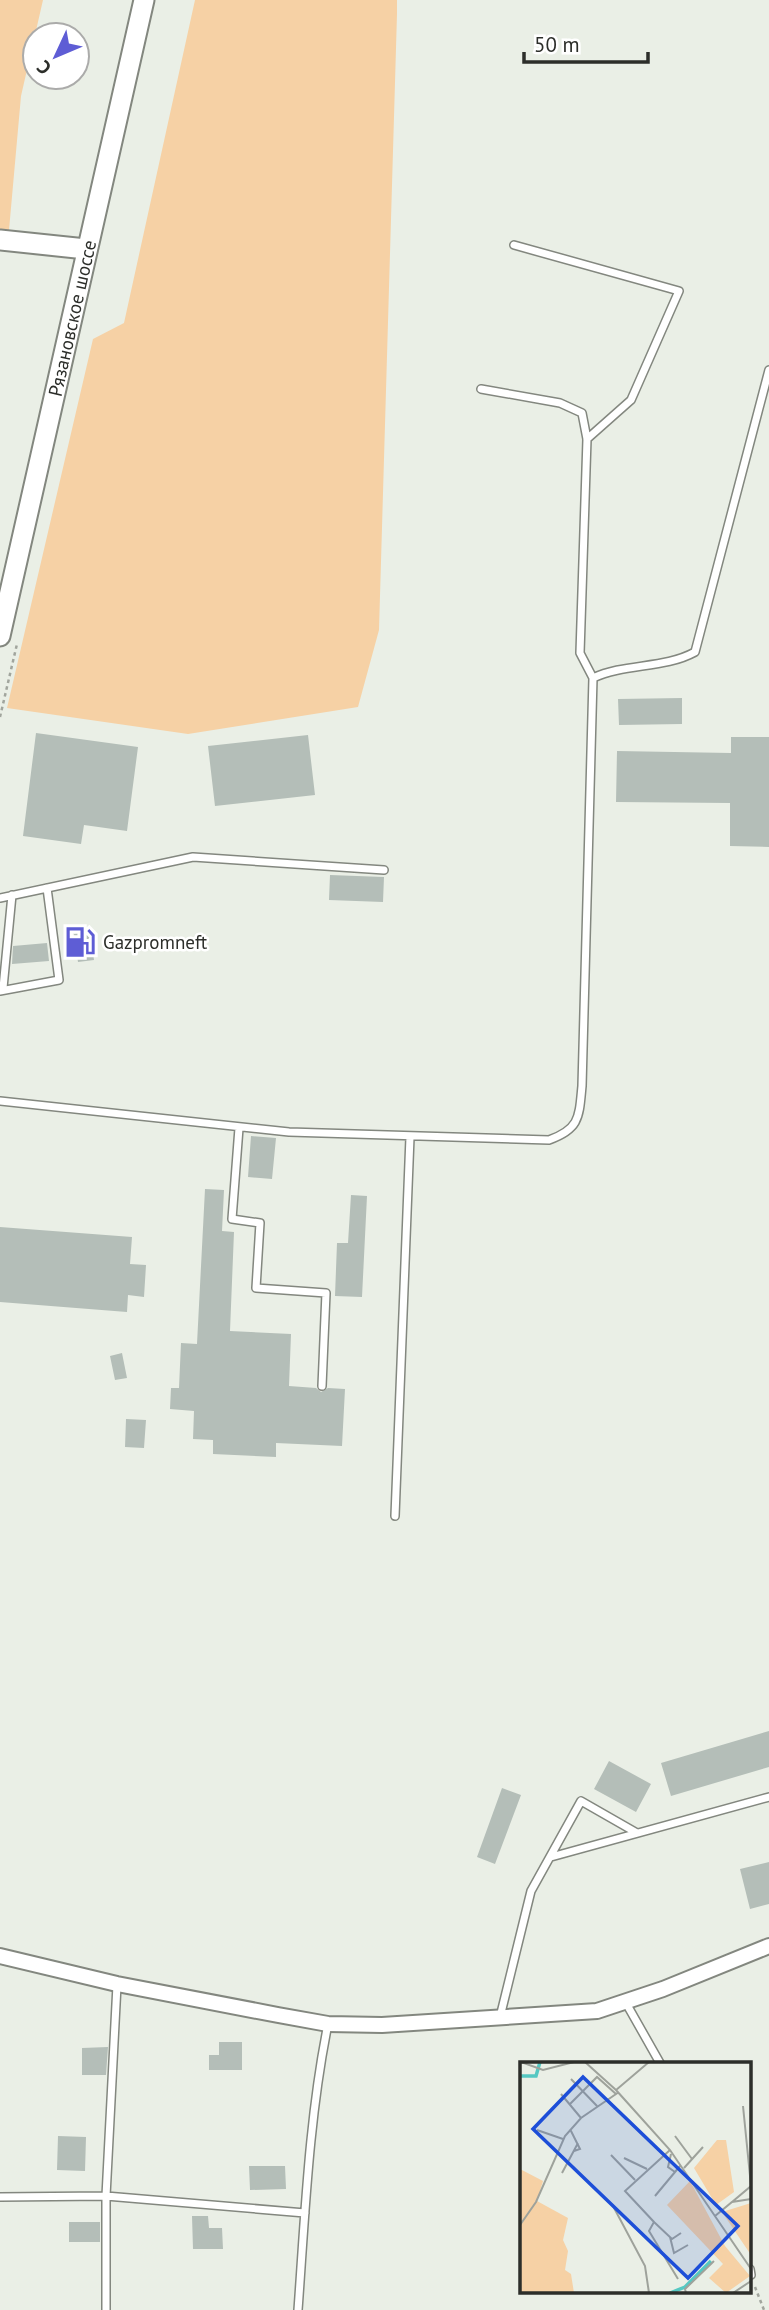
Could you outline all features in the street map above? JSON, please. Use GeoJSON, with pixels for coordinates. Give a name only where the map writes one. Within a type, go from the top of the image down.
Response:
{"type":"FeatureCollection","features":[{"type":"Feature","properties":{"kind":"main road","name":"Рязановское шоссе"},"geometry":{"type":"LineString","coordinates":[[0,636],[144,0]]}},
{"type":"Feature","properties":{"kind":"main road"},"geometry":{"type":"LineString","coordinates":[[0,240],[86,249]]}},
{"type":"Feature","properties":{"kind":"street"},"geometry":{"type":"LineString","coordinates":[[0,1956],[117,1984],[328,2024],[382,2025],[597,2011],[626,2003],[769,1946]]}},
{"type":"Feature","properties":{"kind":"lane"},"geometry":{"type":"LineString","coordinates":[[514,245],[679,291],[631,400],[587,439]]}},
{"type":"Feature","properties":{"kind":"lane"},"geometry":{"type":"LineString","coordinates":[[593,678],[611,670],[682,659],[695,652],[769,370]]}},
{"type":"Feature","properties":{"kind":"lane"},"geometry":{"type":"LineString","coordinates":[[0,1101],[239,1128],[410,1137],[549,1140],[567,1133],[579,1118],[593,678],[580,653],[587,439],[582,413],[560,404],[481,389]]}},
{"type":"Feature","properties":{"kind":"lane"},"geometry":{"type":"LineString","coordinates":[[0,898],[193,856],[384,870]]}},
{"type":"Feature","properties":{"kind":"lane"},"geometry":{"type":"LineString","coordinates":[[12,895],[1,990],[60,980],[47,888]]}},
{"type":"Feature","properties":{"kind":"lane"},"geometry":{"type":"LineString","coordinates":[[239,1128],[232,1219],[260,1223],[256,1288],[326,1293],[322,1386]]}},
{"type":"Feature","properties":{"kind":"lane"},"geometry":{"type":"LineString","coordinates":[[395,1516],[410,1137]]}},
{"type":"Feature","properties":{"kind":"lane"},"geometry":{"type":"LineString","coordinates":[[551,1857],[769,1797]]}},
{"type":"Feature","properties":{"kind":"lane"},"geometry":{"type":"LineString","coordinates":[[499,2018],[531,1891],[581,1801],[637,1833]]}},
{"type":"Feature","properties":{"kind":"lane"},"geometry":{"type":"LineString","coordinates":[[106,2310],[106,2196],[117,1984]]}},
{"type":"Feature","properties":{"kind":"lane"},"geometry":{"type":"LineString","coordinates":[[626,2003],[659,2062]]}},
{"type":"Feature","properties":{"kind":"lane"},"geometry":{"type":"LineString","coordinates":[[298,2310],[305,2213],[322,2055],[328,2024]]}},
{"type":"Feature","properties":{"kind":"lane"},"geometry":{"type":"LineString","coordinates":[[0,2197],[106,2196],[305,2213]]}},
{"type":"Feature","properties":{"kind":"path"},"geometry":{"type":"LineString","coordinates":[[752,2277],[764,2310]]}},
{"type":"Feature","properties":{"kind":"shaded area"},"geometry":{"type":"Polygon","coordinates":[[[0,0],[43,0],[38,21],[21,21],[22,91],[9,230],[0,229],[0,0]]]}},
{"type":"Feature","properties":{"kind":"shaded area"},"geometry":{"type":"Polygon","coordinates":[[[195,0],[397,0],[397,14],[379,630],[358,707],[188,734],[7,708],[93,339],[124,323],[195,0]]]}},
{"type":"Feature","properties":{"kind":"building"},"geometry":{"type":"Polygon","coordinates":[[[682,698],[682,724],[619,725],[618,699],[682,698]]]}},
{"type":"Feature","properties":{"kind":"building"},"geometry":{"type":"Polygon","coordinates":[[[36,733],[138,747],[127,831],[84,825],[81,844],[23,836],[36,733]]]}},
{"type":"Feature","properties":{"kind":"building"},"geometry":{"type":"Polygon","coordinates":[[[308,735],[315,795],[215,806],[208,746],[308,735]]]}},
{"type":"Feature","properties":{"kind":"building"},"geometry":{"type":"Polygon","coordinates":[[[731,737],[769,737],[769,847],[730,846],[730,803],[616,802],[617,751],[731,753],[731,737]]]}},
{"type":"Feature","properties":{"kind":"building"},"geometry":{"type":"Polygon","coordinates":[[[330,875],[384,877],[383,902],[329,900],[330,875]]]}},
{"type":"Feature","properties":{"kind":"building"},"geometry":{"type":"Polygon","coordinates":[[[90,932],[94,960],[78,962],[74,934],[90,932]]]}},
{"type":"Feature","properties":{"kind":"building"},"geometry":{"type":"Polygon","coordinates":[[[47,943],[49,961],[12,964],[13,946],[47,943]]]}},
{"type":"Feature","properties":{"kind":"building"},"geometry":{"type":"Polygon","coordinates":[[[251,1136],[276,1138],[272,1179],[248,1177],[251,1136]]]}},
{"type":"Feature","properties":{"kind":"building"},"geometry":{"type":"Polygon","coordinates":[[[205,1189],[224,1190],[222,1231],[234,1232],[230,1331],[291,1334],[289,1386],[316,1388],[321,1392],[328,1388],[345,1389],[342,1446],[276,1443],[276,1457],[213,1454],[213,1440],[193,1439],[194,1411],[170,1409],[171,1388],[179,1388],[181,1343],[197,1344],[205,1189]]]}},
{"type":"Feature","properties":{"kind":"building"},"geometry":{"type":"Polygon","coordinates":[[[351,1195],[367,1196],[362,1297],[335,1296],[337,1243],[348,1243],[351,1195]]]}},
{"type":"Feature","properties":{"kind":"building"},"geometry":{"type":"Polygon","coordinates":[[[0,1227],[132,1237],[130,1264],[146,1265],[144,1297],[128,1295],[127,1312],[0,1302],[0,1227]]]}},
{"type":"Feature","properties":{"kind":"building"},"geometry":{"type":"Polygon","coordinates":[[[122,1353],[127,1378],[115,1380],[110,1356],[122,1353]]]}},
{"type":"Feature","properties":{"kind":"building"},"geometry":{"type":"Polygon","coordinates":[[[126,1419],[146,1420],[144,1448],[125,1447],[126,1419]]]}},
{"type":"Feature","properties":{"kind":"building"},"geometry":{"type":"Polygon","coordinates":[[[769,1731],[769,1767],[671,1796],[661,1763],[769,1731]]]}},
{"type":"Feature","properties":{"kind":"building"},"geometry":{"type":"Polygon","coordinates":[[[609,1761],[651,1784],[636,1812],[594,1789],[609,1761]]]}},
{"type":"Feature","properties":{"kind":"building"},"geometry":{"type":"Polygon","coordinates":[[[502,1788],[521,1795],[495,1864],[477,1857],[502,1788]]]}},
{"type":"Feature","properties":{"kind":"building"},"geometry":{"type":"Polygon","coordinates":[[[769,1862],[769,1904],[750,1909],[740,1869],[769,1862]]]}},
{"type":"Feature","properties":{"kind":"building"},"geometry":{"type":"Polygon","coordinates":[[[219,2042],[242,2042],[242,2070],[209,2070],[209,2055],[219,2055],[219,2042]]]}},
{"type":"Feature","properties":{"kind":"building"},"geometry":{"type":"Polygon","coordinates":[[[108,2047],[106,2075],[82,2075],[82,2048],[108,2047]]]}},
{"type":"Feature","properties":{"kind":"building"},"geometry":{"type":"Polygon","coordinates":[[[58,2136],[86,2137],[85,2171],[57,2170],[58,2136]]]}},
{"type":"Feature","properties":{"kind":"building"},"geometry":{"type":"Polygon","coordinates":[[[249,2166],[285,2166],[286,2189],[250,2190],[249,2166]]]}},
{"type":"Feature","properties":{"kind":"building"},"geometry":{"type":"Polygon","coordinates":[[[192,2216],[208,2216],[209,2228],[222,2228],[223,2249],[193,2249],[192,2216]]]}},
{"type":"Feature","properties":{"kind":"building"},"geometry":{"type":"Polygon","coordinates":[[[69,2222],[100,2222],[100,2242],[69,2242],[69,2222]]]}},
{"type":"Feature","properties":{"kind":"place","name":"Gazpromneft"},"geometry":{"type":"Point","coordinates":[80,942]}}]}
